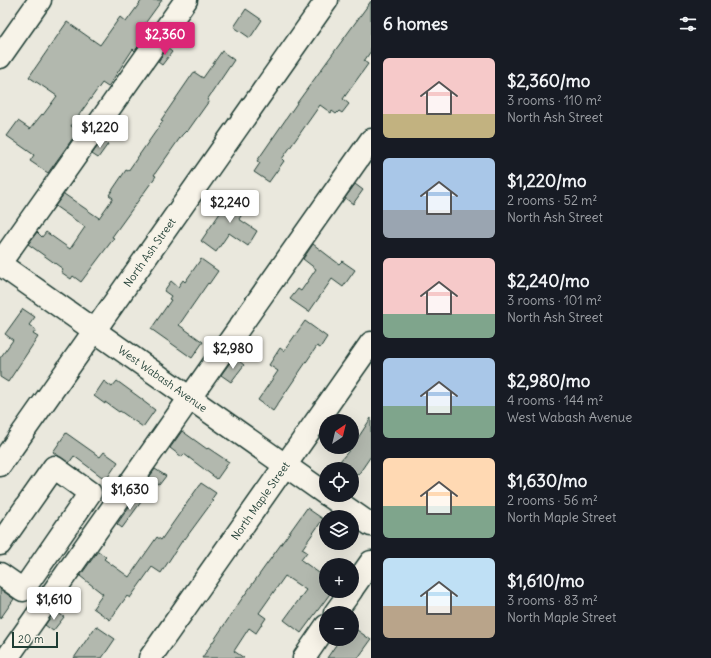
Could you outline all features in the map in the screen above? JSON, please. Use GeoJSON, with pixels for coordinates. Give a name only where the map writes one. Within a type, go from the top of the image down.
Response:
{"type":"FeatureCollection","features":[{"type":"Feature","properties":{"kind":"main road"},"geometry":{"type":"LineString","coordinates":[[0,57],[40,0]]}},
{"type":"Feature","properties":{"kind":"main road"},"geometry":{"type":"LineString","coordinates":[[0,263],[186,0]]}},
{"type":"Feature","properties":{"kind":"main road","name":"North Ash Street"},"geometry":{"type":"LineString","coordinates":[[0,465],[327,0]]}},
{"type":"Feature","properties":{"kind":"main road"},"geometry":{"type":"LineString","coordinates":[[7,658],[371,140]]}},
{"type":"Feature","properties":{"kind":"main road","name":"West Wabash Avenue"},"geometry":{"type":"LineString","coordinates":[[0,263],[319,488]]}},
{"type":"Feature","properties":{"kind":"main road","name":"North Maple Street"},"geometry":{"type":"LineString","coordinates":[[150,658],[371,343]]}},
{"type":"Feature","properties":{"kind":"main road"},"geometry":{"type":"LineString","coordinates":[[0,544],[54,467],[90,493],[23,590]]}},
{"type":"Feature","properties":{"kind":"main road","name":"West Wabash Avenue"},"geometry":{"type":"LineString","coordinates":[[338,502],[371,525]]}},
{"type":"Feature","properties":{"kind":"main road"},"geometry":{"type":"LineString","coordinates":[[359,579],[371,562]]}},
{"type":"Feature","properties":{"kind":"main road"},"geometry":{"type":"LineString","coordinates":[[0,574],[44,605]]}},
{"type":"Feature","properties":{"kind":"main road"},"geometry":{"type":"LineString","coordinates":[[304,658],[319,636]]}},
{"type":"Feature","properties":{"kind":"building"},"geometry":{"type":"Polygon","coordinates":[[[142,0],[162,0],[141,29],[147,34],[135,51],[133,49],[108,87],[102,83],[71,126],[78,131],[48,173],[30,161],[34,155],[7,136],[18,121],[30,129],[57,96],[29,77],[67,22],[100,45],[120,17],[126,22],[142,0]]]}},
{"type":"Feature","properties":{"kind":"building"},"geometry":{"type":"Polygon","coordinates":[[[371,1],[371,51],[364,61],[368,64],[343,99],[349,104],[342,113],[339,111],[336,114],[332,111],[331,113],[320,105],[282,159],[284,161],[269,182],[254,172],[260,163],[257,161],[371,1]]]}},
{"type":"Feature","properties":{"kind":"building"},"geometry":{"type":"Polygon","coordinates":[[[246,9],[262,20],[250,38],[234,27],[246,9]]]}},
{"type":"Feature","properties":{"kind":"building"},"geometry":{"type":"Polygon","coordinates":[[[167,48],[172,52],[162,65],[158,62],[167,48]]]}},
{"type":"Feature","properties":{"kind":"building"},"geometry":{"type":"Polygon","coordinates":[[[222,51],[234,60],[207,100],[209,101],[187,132],[186,131],[182,135],[154,175],[156,176],[112,237],[114,238],[81,282],[73,276],[71,279],[61,272],[63,269],[28,244],[37,232],[42,237],[46,232],[70,249],[85,227],[55,206],[64,194],[99,218],[113,198],[109,195],[126,170],[128,171],[163,121],[161,120],[194,72],[203,78],[222,51]]]}},
{"type":"Feature","properties":{"kind":"building"},"geometry":{"type":"Polygon","coordinates":[[[102,140],[108,144],[98,158],[92,154],[102,140]]]}},
{"type":"Feature","properties":{"kind":"building"},"geometry":{"type":"Polygon","coordinates":[[[355,184],[363,190],[353,204],[345,198],[355,184]]]}},
{"type":"Feature","properties":{"kind":"building"},"geometry":{"type":"Polygon","coordinates":[[[235,191],[250,202],[239,219],[257,231],[248,246],[229,233],[216,252],[201,241],[235,191]]]}},
{"type":"Feature","properties":{"kind":"building"},"geometry":{"type":"Polygon","coordinates":[[[313,244],[339,264],[342,261],[355,270],[343,287],[332,279],[309,312],[290,299],[298,289],[301,291],[316,269],[303,259],[313,244]]]}},
{"type":"Feature","properties":{"kind":"building"},"geometry":{"type":"Polygon","coordinates":[[[201,259],[218,271],[179,325],[203,342],[192,358],[151,329],[171,300],[169,299],[171,296],[164,291],[171,281],[178,287],[183,280],[185,282],[201,259]]]}},
{"type":"Feature","properties":{"kind":"building"},"geometry":{"type":"Polygon","coordinates":[[[23,309],[35,317],[29,325],[36,330],[33,334],[38,337],[8,382],[0,377],[0,358],[13,340],[5,334],[23,309]]]}},
{"type":"Feature","properties":{"kind":"building"},"geometry":{"type":"Polygon","coordinates":[[[305,321],[327,337],[320,348],[317,346],[273,411],[258,400],[278,371],[269,365],[280,348],[284,351],[305,321]]]}},
{"type":"Feature","properties":{"kind":"building"},"geometry":{"type":"Polygon","coordinates":[[[234,357],[244,365],[231,382],[221,375],[234,357]]]}},
{"type":"Feature","properties":{"kind":"building"},"geometry":{"type":"Polygon","coordinates":[[[104,381],[112,387],[117,381],[155,410],[143,427],[120,411],[119,412],[105,402],[105,404],[94,396],[104,381]]]}},
{"type":"Feature","properties":{"kind":"building"},"geometry":{"type":"Polygon","coordinates":[[[371,418],[371,456],[359,474],[359,462],[340,461],[346,454],[359,454],[359,436],[371,418]]]}},
{"type":"Feature","properties":{"kind":"building"},"geometry":{"type":"Polygon","coordinates":[[[182,431],[207,449],[208,448],[229,462],[217,479],[184,454],[182,457],[170,448],[182,431]]]}},
{"type":"Feature","properties":{"kind":"building"},"geometry":{"type":"Polygon","coordinates":[[[66,433],[100,457],[104,452],[118,462],[106,480],[74,456],[69,463],[53,452],[66,433]]]}},
{"type":"Feature","properties":{"kind":"building"},"geometry":{"type":"Polygon","coordinates":[[[155,469],[166,476],[159,485],[148,479],[155,469]]]}},
{"type":"Feature","properties":{"kind":"building"},"geometry":{"type":"Polygon","coordinates":[[[201,483],[216,493],[211,500],[213,501],[185,539],[184,538],[161,573],[152,567],[130,598],[127,596],[110,620],[93,608],[103,594],[80,576],[98,551],[106,557],[104,559],[129,577],[157,537],[161,540],[201,483]]]}},
{"type":"Feature","properties":{"kind":"building"},"geometry":{"type":"Polygon","coordinates":[[[138,494],[144,498],[122,528],[117,524],[138,494]]]}},
{"type":"Feature","properties":{"kind":"building"},"geometry":{"type":"Polygon","coordinates":[[[307,508],[319,516],[319,525],[302,549],[307,552],[301,560],[319,573],[319,598],[327,598],[321,606],[319,606],[319,609],[301,633],[284,620],[306,590],[285,576],[259,613],[266,618],[256,633],[249,628],[234,651],[244,658],[202,658],[241,600],[307,508]]]}},
{"type":"Feature","properties":{"kind":"building"},"geometry":{"type":"Polygon","coordinates":[[[0,589],[14,599],[0,619],[0,589]]]}},
{"type":"Feature","properties":{"kind":"building"},"geometry":{"type":"Polygon","coordinates":[[[55,611],[64,617],[53,631],[45,625],[55,611]]]}},
{"type":"Feature","properties":{"kind":"building"},"geometry":{"type":"Polygon","coordinates":[[[96,626],[115,639],[102,658],[74,658],[96,626]]]}},
{"type":"Feature","properties":{"kind":"building"},"geometry":{"type":"Polygon","coordinates":[[[359,631],[371,640],[358,658],[327,658],[335,646],[359,646],[359,631]]]}}]}
